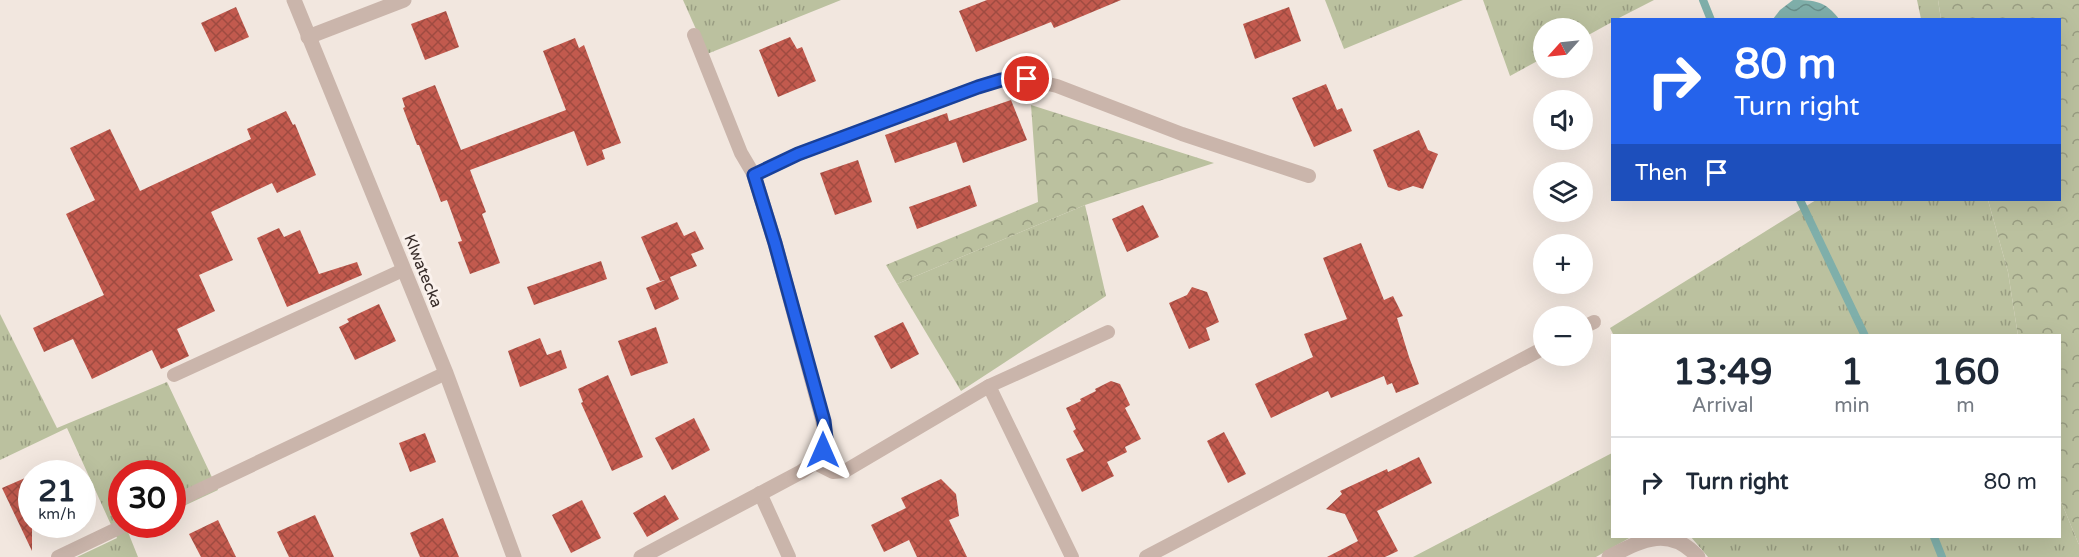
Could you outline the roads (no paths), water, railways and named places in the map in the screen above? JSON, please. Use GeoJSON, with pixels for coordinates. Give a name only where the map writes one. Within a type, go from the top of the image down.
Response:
{"type":"FeatureCollection","features":[{"type":"Feature","properties":{"kind":"street","name":"Klwatecka"},"geometry":{"type":"LineString","coordinates":[[294,0],[446,373],[514,557]]}},
{"type":"Feature","properties":{"kind":"street"},"geometry":{"type":"LineString","coordinates":[[308,37],[404,0]]}},
{"type":"Feature","properties":{"kind":"street"},"geometry":{"type":"LineString","coordinates":[[641,557],[815,463],[823,450],[826,438],[824,421],[754,175]]}},
{"type":"Feature","properties":{"kind":"street"},"geometry":{"type":"LineString","coordinates":[[1610,557],[1633,545],[1660,538]]}},
{"type":"Feature","properties":{"kind":"street"},"geometry":{"type":"LineString","coordinates":[[1668,538],[1689,547],[1698,557]]}},
{"type":"Feature","properties":{"kind":"lane"},"geometry":{"type":"LineString","coordinates":[[694,35],[741,153],[754,175],[798,154],[978,87],[1001,80],[1027,79],[1057,86],[1182,134],[1309,176]]}},
{"type":"Feature","properties":{"kind":"lane"},"geometry":{"type":"LineString","coordinates":[[174,375],[403,270]]}},
{"type":"Feature","properties":{"kind":"lane"},"geometry":{"type":"LineString","coordinates":[[815,463],[833,472],[845,471],[989,386],[1108,332]]}},
{"type":"Feature","properties":{"kind":"lane"},"geometry":{"type":"LineString","coordinates":[[1146,557],[1533,354]]}},
{"type":"Feature","properties":{"kind":"lane"},"geometry":{"type":"LineString","coordinates":[[186,496],[446,373]]}},
{"type":"Feature","properties":{"kind":"lane"},"geometry":{"type":"LineString","coordinates":[[989,386],[1072,557]]}},
{"type":"Feature","properties":{"kind":"lane"},"geometry":{"type":"LineString","coordinates":[[760,493],[789,557]]}},
{"type":"Feature","properties":{"kind":"lane"},"geometry":{"type":"LineString","coordinates":[[58,557],[108,533]]}},
{"type":"Feature","properties":{"kind":"water"},"geometry":{"type":"Polygon","coordinates":[[[1793,0],[1808,0],[1824,5],[1838,18],[1774,18],[1793,0]]]}},
{"type":"Feature","properties":{"kind":"waterway"},"geometry":{"type":"LineString","coordinates":[[1703,0],[1710,18]]}},
{"type":"Feature","properties":{"kind":"waterway"},"geometry":{"type":"LineString","coordinates":[[1800,201],[1864,334]]}},
{"type":"Feature","properties":{"kind":"waterway"},"geometry":{"type":"LineString","coordinates":[[1934,538],[1942,557]]}}]}
